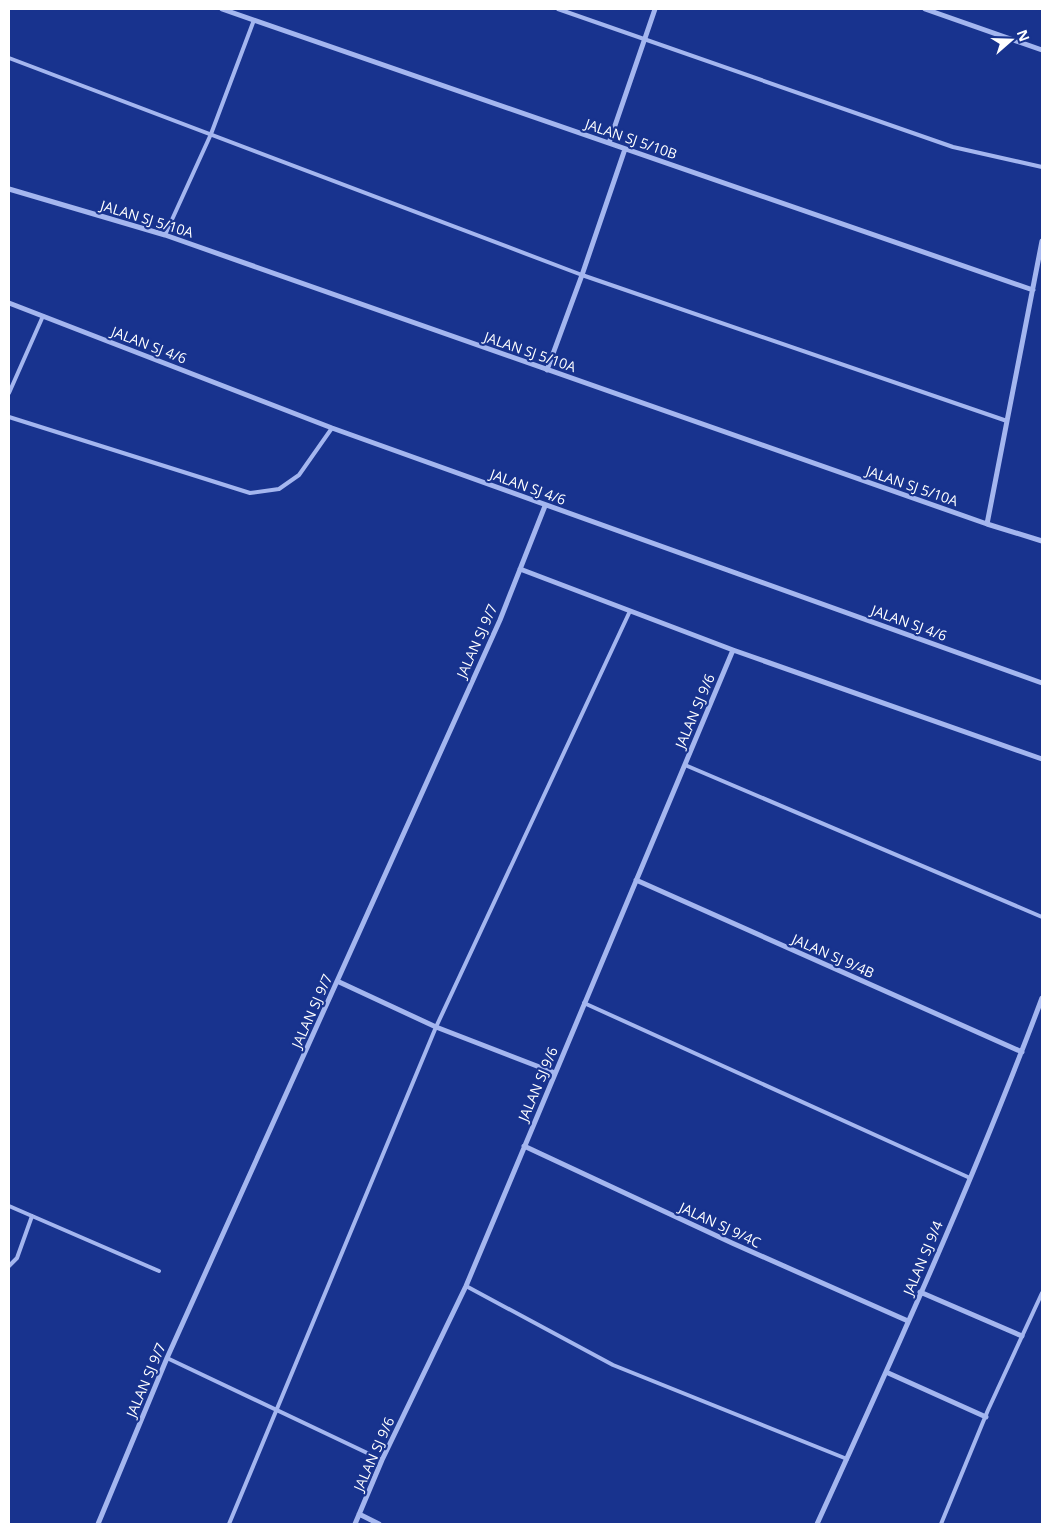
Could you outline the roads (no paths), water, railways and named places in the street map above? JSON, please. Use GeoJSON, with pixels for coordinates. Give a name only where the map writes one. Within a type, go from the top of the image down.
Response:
{"type":"FeatureCollection","features":[{"type":"Feature","properties":{"kind":"street","name":"JALAN SJ 5/10B"},"geometry":{"type":"LineString","coordinates":[[222,9],[1033,290]]}},
{"type":"Feature","properties":{"kind":"street"},"geometry":{"type":"LineString","coordinates":[[609,143],[655,9]]}},
{"type":"Feature","properties":{"kind":"street"},"geometry":{"type":"LineString","coordinates":[[925,9],[1042,48]]}},
{"type":"Feature","properties":{"kind":"street"},"geometry":{"type":"LineString","coordinates":[[547,370],[582,275],[625,148]]}},
{"type":"Feature","properties":{"kind":"street","name":"JALAN SJ 5/10A"},"geometry":{"type":"LineString","coordinates":[[9,189],[165,236],[986,524],[1042,541]]}},
{"type":"Feature","properties":{"kind":"street"},"geometry":{"type":"LineString","coordinates":[[986,524],[1042,241]]}},
{"type":"Feature","properties":{"kind":"street","name":"JALAN SJ 4/6"},"geometry":{"type":"LineString","coordinates":[[9,303],[332,428],[1042,683]]}},
{"type":"Feature","properties":{"kind":"street","name":"JALAN SJ 9/7"},"geometry":{"type":"LineString","coordinates":[[98,1524],[168,1358],[500,620],[545,506]]}},
{"type":"Feature","properties":{"kind":"street"},"geometry":{"type":"LineString","coordinates":[[520,569],[733,650],[1042,759]]}},
{"type":"Feature","properties":{"kind":"street","name":"JALAN SJ 9/6"},"geometry":{"type":"LineString","coordinates":[[355,1524],[382,1460],[466,1286],[733,650]]}},
{"type":"Feature","properties":{"kind":"street","name":"JALAN SJ 9/4B"},"geometry":{"type":"LineString","coordinates":[[636,880],[1022,1052]]}},
{"type":"Feature","properties":{"kind":"street"},"geometry":{"type":"LineString","coordinates":[[337,981],[436,1027],[555,1073]]}},
{"type":"Feature","properties":{"kind":"street","name":"JALAN SJ 9/4"},"geometry":{"type":"LineString","coordinates":[[817,1524],[886,1372],[970,1178],[1042,998]]}},
{"type":"Feature","properties":{"kind":"street","name":"JALAN SJ 9/4C"},"geometry":{"type":"LineString","coordinates":[[524,1146],[908,1321]]}},
{"type":"Feature","properties":{"kind":"street"},"geometry":{"type":"LineString","coordinates":[[920,1292],[1022,1336]]}},
{"type":"Feature","properties":{"kind":"street"},"geometry":{"type":"LineString","coordinates":[[886,1372],[986,1417]]}},
{"type":"Feature","properties":{"kind":"street"},"geometry":{"type":"LineString","coordinates":[[359,1514],[379,1524]]}},
{"type":"Feature","properties":{"kind":"lane"},"geometry":{"type":"LineString","coordinates":[[558,9],[952,147],[1042,167]]}},
{"type":"Feature","properties":{"kind":"lane"},"geometry":{"type":"LineString","coordinates":[[165,236],[211,134],[254,20]]}},
{"type":"Feature","properties":{"kind":"lane"},"geometry":{"type":"LineString","coordinates":[[9,58],[582,275],[1007,421]]}},
{"type":"Feature","properties":{"kind":"lane"},"geometry":{"type":"LineString","coordinates":[[9,393],[43,316]]}},
{"type":"Feature","properties":{"kind":"lane"},"geometry":{"type":"LineString","coordinates":[[9,417],[250,493],[279,489],[299,475],[332,428]]}},
{"type":"Feature","properties":{"kind":"lane"},"geometry":{"type":"LineString","coordinates":[[229,1524],[436,1027],[630,611]]}},
{"type":"Feature","properties":{"kind":"lane"},"geometry":{"type":"LineString","coordinates":[[685,765],[1042,917]]}},
{"type":"Feature","properties":{"kind":"lane"},"geometry":{"type":"LineString","coordinates":[[584,1003],[970,1178]]}},
{"type":"Feature","properties":{"kind":"lane"},"geometry":{"type":"LineString","coordinates":[[9,1206],[159,1271]]}},
{"type":"Feature","properties":{"kind":"lane"},"geometry":{"type":"LineString","coordinates":[[9,1266],[17,1258],[32,1216]]}},
{"type":"Feature","properties":{"kind":"lane"},"geometry":{"type":"LineString","coordinates":[[466,1286],[613,1365],[847,1459]]}},
{"type":"Feature","properties":{"kind":"lane"},"geometry":{"type":"LineString","coordinates":[[941,1524],[986,1417],[1042,1293]]}},
{"type":"Feature","properties":{"kind":"lane"},"geometry":{"type":"LineString","coordinates":[[168,1358],[382,1460]]}}]}
